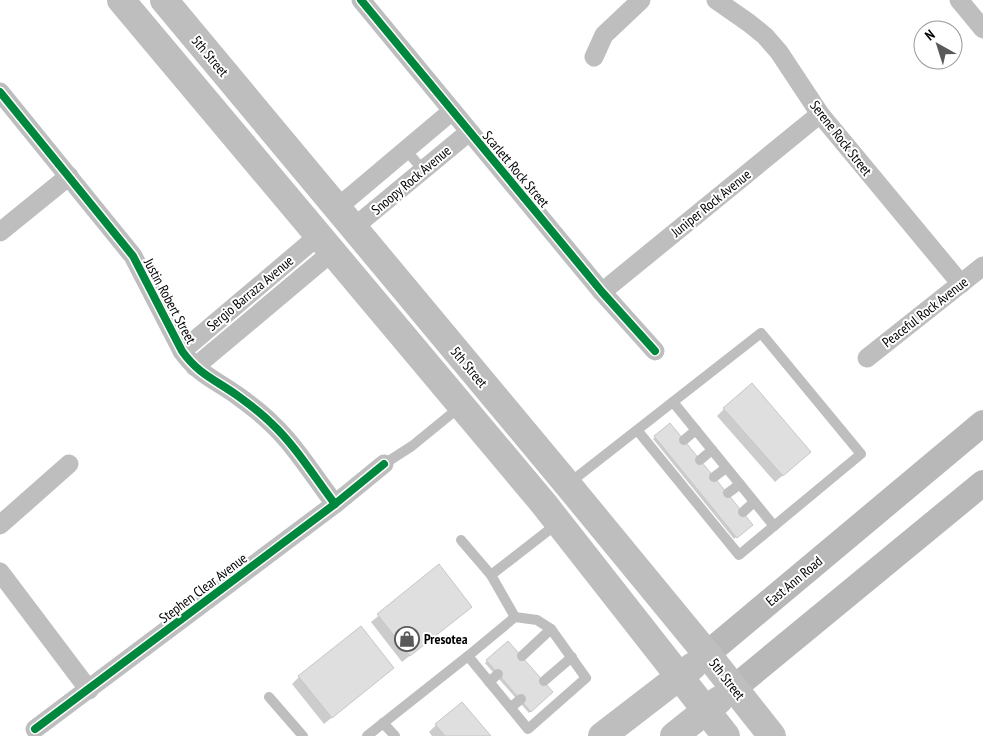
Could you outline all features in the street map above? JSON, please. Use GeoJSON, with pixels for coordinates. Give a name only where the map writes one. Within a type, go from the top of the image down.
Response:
{"type":"FeatureCollection","features":[{"type":"Feature","properties":{"kind":"main road"},"geometry":{"type":"LineString","coordinates":[[121,0],[559,523],[726,736]]}},
{"type":"Feature","properties":{"kind":"main road","name":"5th Street"},"geometry":{"type":"LineString","coordinates":[[164,0],[568,485],[772,736]]}},
{"type":"Feature","properties":{"kind":"main road"},"geometry":{"type":"LineString","coordinates":[[255,160],[329,218],[345,218]]}},
{"type":"Feature","properties":{"kind":"main road"},"geometry":{"type":"LineString","coordinates":[[325,244],[349,252],[364,268],[423,311]]}},
{"type":"Feature","properties":{"kind":"main road","name":"East Ann Road"},"geometry":{"type":"LineString","coordinates":[[602,736],[679,678],[983,424]]}},
{"type":"Feature","properties":{"kind":"main road"},"geometry":{"type":"LineString","coordinates":[[674,736],[983,483]]}},
{"type":"Feature","properties":{"kind":"street"},"geometry":{"type":"LineString","coordinates":[[594,57],[604,35],[641,0]]}},
{"type":"Feature","properties":{"kind":"street","name":"Serene Rock Street"},"geometry":{"type":"LineString","coordinates":[[716,0],[765,36],[779,52],[820,114],[962,284]]}},
{"type":"Feature","properties":{"kind":"street"},"geometry":{"type":"LineString","coordinates":[[959,0],[983,29]]}},
{"type":"Feature","properties":{"kind":"street","name":"Scarlett Rock Street"},"geometry":{"type":"LineString","coordinates":[[367,2],[469,132],[602,292],[655,351]]}},
{"type":"Feature","properties":{"kind":"street","name":"Justin Robert Street"},"geometry":{"type":"LineString","coordinates":[[0,92],[132,256],[182,351],[195,367],[213,382],[238,396],[272,423],[335,504]]}},
{"type":"Feature","properties":{"kind":"street","name":"Snoopy Rock Avenue"},"geometry":{"type":"LineString","coordinates":[[345,218],[406,150],[452,111]]}},
{"type":"Feature","properties":{"kind":"street","name":"Juniper Rock Avenue"},"geometry":{"type":"LineString","coordinates":[[602,292],[820,114]]}},
{"type":"Feature","properties":{"kind":"street","name":"Snoopy Rock Avenue"},"geometry":{"type":"LineString","coordinates":[[345,218],[423,170],[469,132]]}},
{"type":"Feature","properties":{"kind":"street"},"geometry":{"type":"LineString","coordinates":[[0,232],[69,176]]}},
{"type":"Feature","properties":{"kind":"street","name":"Sergio Barraza Avenue"},"geometry":{"type":"LineString","coordinates":[[182,351],[242,301],[325,244]]}},
{"type":"Feature","properties":{"kind":"street","name":"Sergio Barraza Avenue"},"geometry":{"type":"LineString","coordinates":[[195,367],[255,317],[325,244]]}},
{"type":"Feature","properties":{"kind":"street","name":"Peaceful Rock Avenue"},"geometry":{"type":"LineString","coordinates":[[867,358],[983,266]]}},
{"type":"Feature","properties":{"kind":"street"},"geometry":{"type":"LineString","coordinates":[[0,525],[69,464]]}},
{"type":"Feature","properties":{"kind":"street","name":"Stephen Clear Avenue"},"geometry":{"type":"LineString","coordinates":[[35,729],[335,504],[384,464]]}},
{"type":"Feature","properties":{"kind":"street"},"geometry":{"type":"LineString","coordinates":[[0,572],[89,690]]}},
{"type":"Feature","properties":{"kind":"lane"},"geometry":{"type":"LineString","coordinates":[[406,150],[423,170]]}},
{"type":"Feature","properties":{"kind":"lane"},"geometry":{"type":"LineString","coordinates":[[242,301],[255,317]]}},
{"type":"Feature","properties":{"kind":"lane"},"geometry":{"type":"LineString","coordinates":[[568,485],[672,402],[761,333],[861,454],[739,555],[723,528],[664,455],[637,430]]}},
{"type":"Feature","properties":{"kind":"lane"},"geometry":{"type":"LineString","coordinates":[[672,402],[774,526]]}},
{"type":"Feature","properties":{"kind":"lane"},"geometry":{"type":"LineString","coordinates":[[384,464],[412,446],[462,405]]}},
{"type":"Feature","properties":{"kind":"lane"},"geometry":{"type":"LineString","coordinates":[[684,440],[696,430]]}},
{"type":"Feature","properties":{"kind":"lane"},"geometry":{"type":"LineString","coordinates":[[700,460],[712,450]]}},
{"type":"Feature","properties":{"kind":"lane"},"geometry":{"type":"LineString","coordinates":[[714,477],[726,468]]}},
{"type":"Feature","properties":{"kind":"lane"},"geometry":{"type":"LineString","coordinates":[[728,493],[740,484]]}},
{"type":"Feature","properties":{"kind":"lane"},"geometry":{"type":"LineString","coordinates":[[743,512],[754,502]]}},
{"type":"Feature","properties":{"kind":"lane"},"geometry":{"type":"LineString","coordinates":[[491,575],[559,523]]}},
{"type":"Feature","properties":{"kind":"lane"},"geometry":{"type":"LineString","coordinates":[[461,540],[491,575],[516,617]]}},
{"type":"Feature","properties":{"kind":"lane"},"geometry":{"type":"LineString","coordinates":[[367,736],[516,617],[537,620],[551,630],[586,678],[528,729],[468,656]]}},
{"type":"Feature","properties":{"kind":"lane"},"geometry":{"type":"LineString","coordinates":[[522,656],[551,630]]}},
{"type":"Feature","properties":{"kind":"lane"},"geometry":{"type":"LineString","coordinates":[[544,681],[572,657]]}},
{"type":"Feature","properties":{"kind":"lane"},"geometry":{"type":"LineString","coordinates":[[489,682],[498,674]]}},
{"type":"Feature","properties":{"kind":"lane"},"geometry":{"type":"LineString","coordinates":[[269,697],[303,736]]}},
{"type":"Feature","properties":{"kind":"lane"},"geometry":{"type":"LineString","coordinates":[[511,707],[521,700]]}},
{"type":"Feature","properties":{"kind":"lane"},"geometry":{"type":"LineString","coordinates":[[384,723],[395,736]]}},
{"type":"Feature","properties":{"kind":"building"},"geometry":{"type":"Polygon","coordinates":[[[752,383],[811,452],[783,476],[723,408],[752,383]]]}},
{"type":"Feature","properties":{"kind":"building"},"geometry":{"type":"Polygon","coordinates":[[[670,423],[753,525],[737,538],[654,436],[670,423]]]}},
{"type":"Feature","properties":{"kind":"building"},"geometry":{"type":"Polygon","coordinates":[[[439,564],[472,607],[410,656],[377,614],[439,564]]]}},
{"type":"Feature","properties":{"kind":"building"},"geometry":{"type":"Polygon","coordinates":[[[361,626],[394,668],[332,718],[298,676],[361,626]]]}},
{"type":"Feature","properties":{"kind":"building"},"geometry":{"type":"Polygon","coordinates":[[[508,641],[553,692],[531,712],[486,660],[508,641]]]}},
{"type":"Feature","properties":{"kind":"building"},"geometry":{"type":"Polygon","coordinates":[[[462,702],[491,736],[445,736],[435,724],[462,702]]]}},
{"type":"Feature","properties":{"kind":"cycle path"},"geometry":{"type":"LineString","coordinates":[[361,0],[602,292],[655,351]]}},
{"type":"Feature","properties":{"kind":"cycle path"},"geometry":{"type":"LineString","coordinates":[[0,92],[133,256],[182,351],[188,359],[201,372],[242,399],[271,423],[297,451],[335,504]]}},
{"type":"Feature","properties":{"kind":"cycle path"},"geometry":{"type":"LineString","coordinates":[[35,729],[335,504],[384,464]]}},
{"type":"Feature","properties":{"kind":"place","name":"Presotea"},"geometry":{"type":"Point","coordinates":[407,639]}}]}
